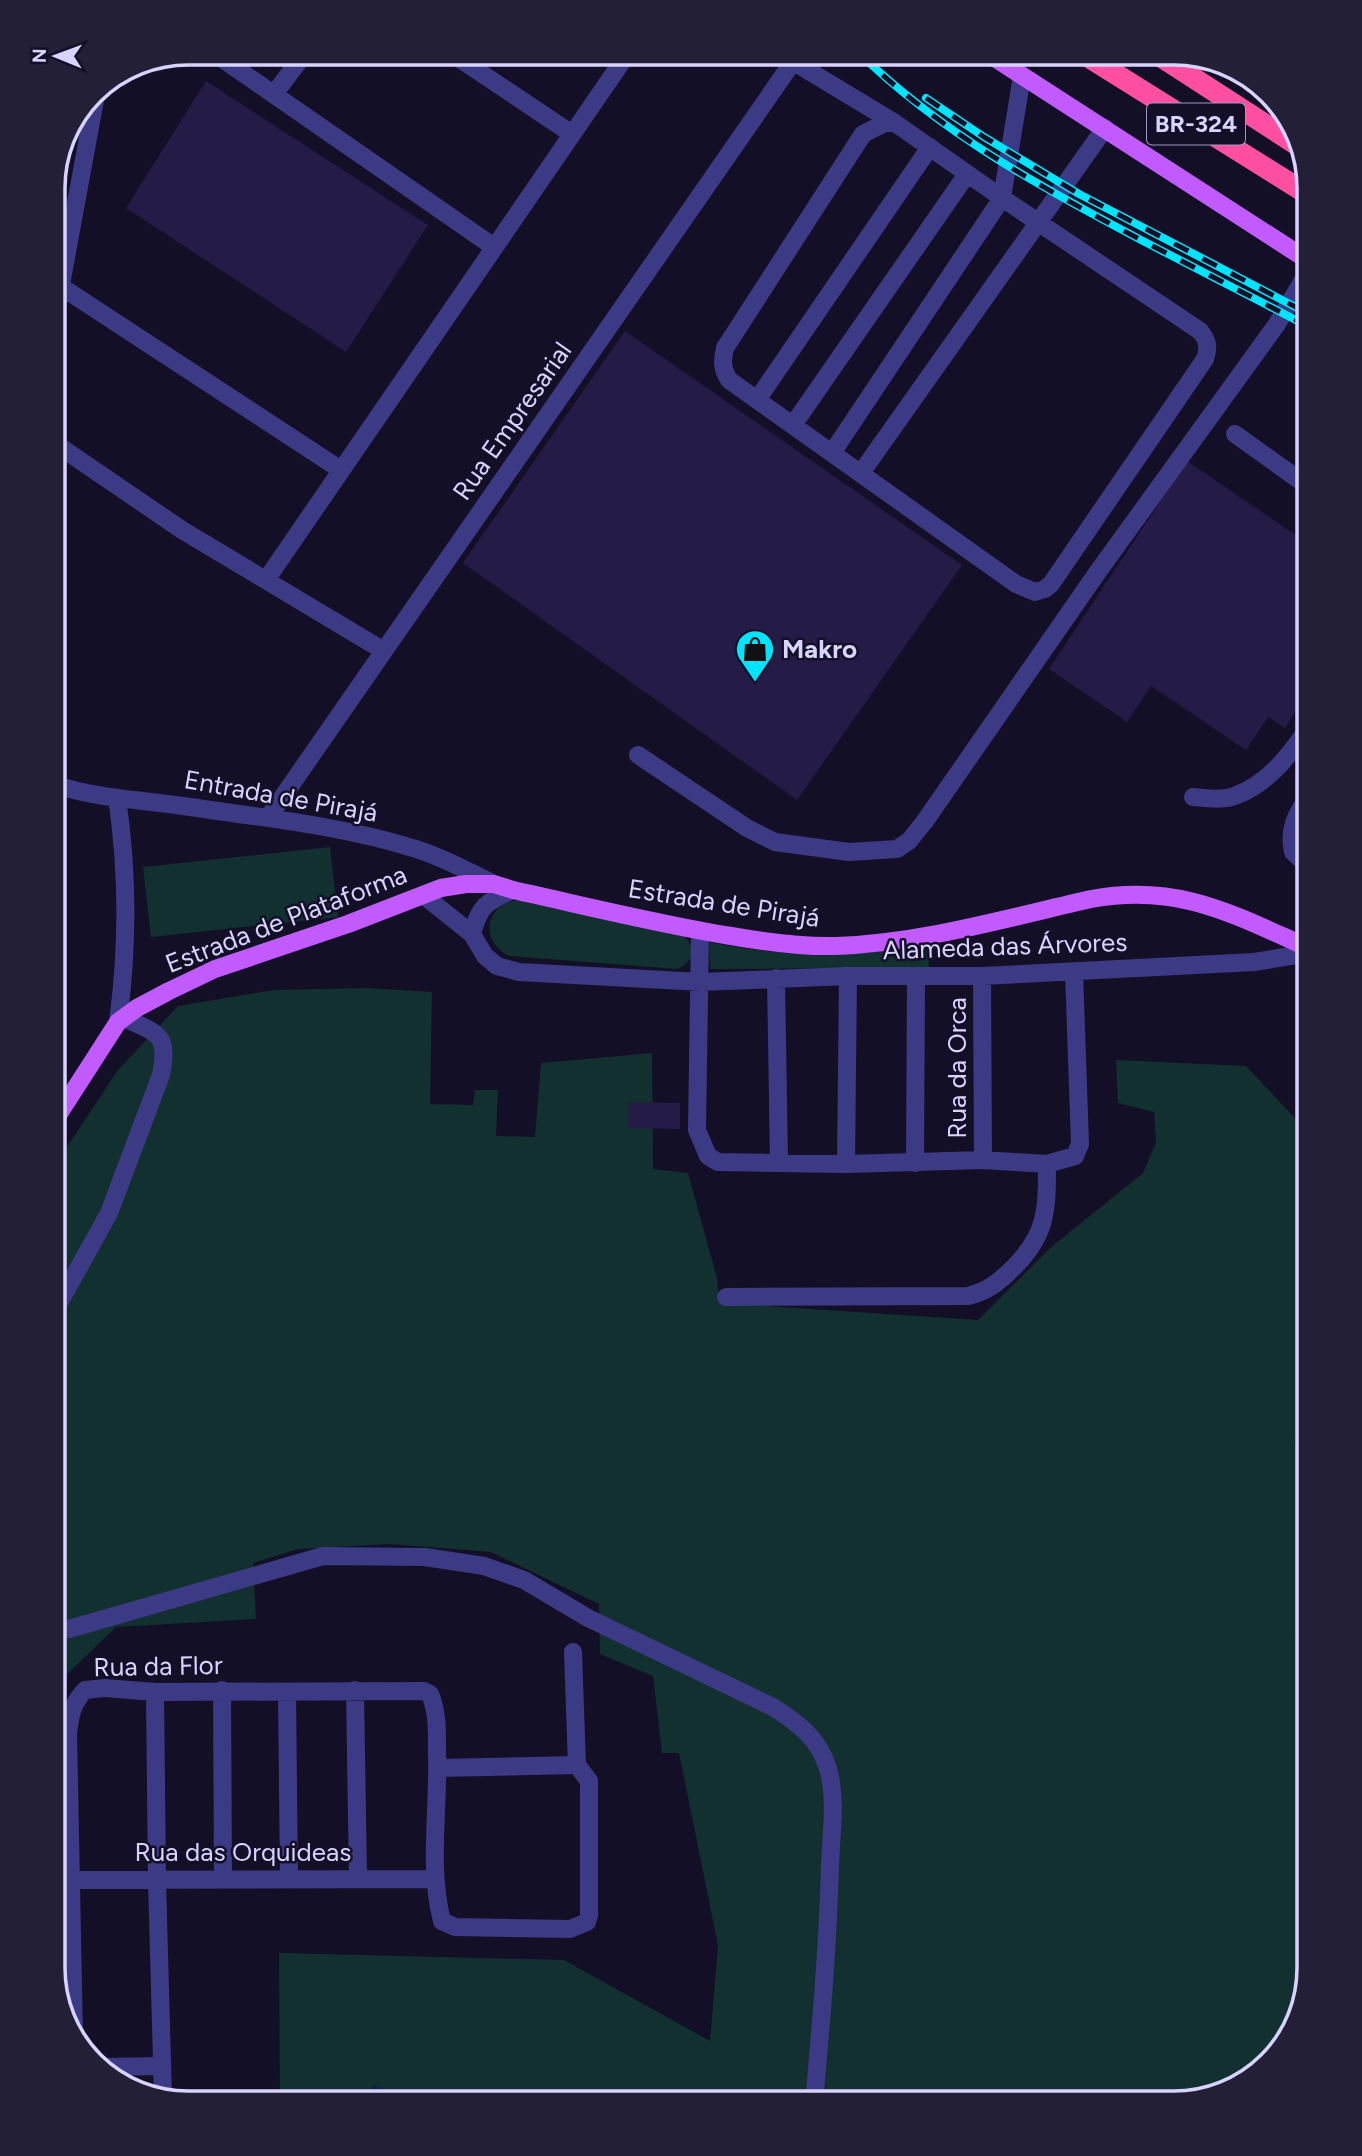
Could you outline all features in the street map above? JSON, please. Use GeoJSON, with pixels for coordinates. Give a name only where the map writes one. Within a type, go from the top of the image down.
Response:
{"type":"FeatureCollection","features":[{"type":"Feature","properties":{"kind":"highway","name":"BR-324"},"geometry":{"type":"LineString","coordinates":[[1101,65],[1297,187]]}},
{"type":"Feature","properties":{"kind":"highway","name":"BR-324"},"geometry":{"type":"LineString","coordinates":[[1174,65],[1287,139]]}},
{"type":"Feature","properties":{"kind":"main road"},"geometry":{"type":"LineString","coordinates":[[1005,65],[1297,253]]}},
{"type":"Feature","properties":{"kind":"main road","name":"Estrada de Plataforma"},"geometry":{"type":"LineString","coordinates":[[65,1105],[121,1020],[169,991],[215,969],[348,924],[423,895],[461,884],[494,884],[513,890]]}},
{"type":"Feature","properties":{"kind":"main road","name":"Estrada de Pirajá"},"geometry":{"type":"LineString","coordinates":[[513,890],[700,931],[790,945],[833,946],[879,944],[1091,899],[1119,894],[1143,894],[1194,900],[1297,944]]}},
{"type":"Feature","properties":{"kind":"street"},"geometry":{"type":"LineString","coordinates":[[233,65],[494,247]]}},
{"type":"Feature","properties":{"kind":"street"},"geometry":{"type":"LineString","coordinates":[[274,94],[295,65]]}},
{"type":"Feature","properties":{"kind":"street"},"geometry":{"type":"LineString","coordinates":[[470,65],[572,134]]}},
{"type":"Feature","properties":{"kind":"street"},"geometry":{"type":"LineString","coordinates":[[266,580],[620,65]]}},
{"type":"Feature","properties":{"kind":"street","name":"Rua Empresarial"},"geometry":{"type":"LineString","coordinates":[[268,818],[790,65]]}},
{"type":"Feature","properties":{"kind":"street"},"geometry":{"type":"LineString","coordinates":[[808,65],[895,123],[1037,222],[1200,331],[1207,339],[1209,348],[1205,359],[1045,589],[1035,592],[1027,590],[729,380],[723,371],[725,348],[863,134],[885,123],[895,123]]}},
{"type":"Feature","properties":{"kind":"street"},"geometry":{"type":"LineString","coordinates":[[832,453],[1002,198],[1022,76]]}},
{"type":"Feature","properties":{"kind":"street"},"geometry":{"type":"LineString","coordinates":[[65,259],[93,110]]}},
{"type":"Feature","properties":{"kind":"street"},"geometry":{"type":"LineString","coordinates":[[861,473],[1105,128]]}},
{"type":"Feature","properties":{"kind":"street"},"geometry":{"type":"LineString","coordinates":[[757,400],[930,147]]}},
{"type":"Feature","properties":{"kind":"street"},"geometry":{"type":"LineString","coordinates":[[793,425],[967,174]]}},
{"type":"Feature","properties":{"kind":"street"},"geometry":{"type":"LineString","coordinates":[[65,289],[341,470]]}},
{"type":"Feature","properties":{"kind":"street"},"geometry":{"type":"LineString","coordinates":[[638,755],[747,828],[775,842],[849,852],[897,849],[909,841],[1097,573],[1277,324],[1297,291]]}},
{"type":"Feature","properties":{"kind":"street"},"geometry":{"type":"LineString","coordinates":[[1235,435],[1297,478]]}},
{"type":"Feature","properties":{"kind":"street"},"geometry":{"type":"LineString","coordinates":[[65,450],[182,530],[384,651]]}},
{"type":"Feature","properties":{"kind":"street"},"geometry":{"type":"LineString","coordinates":[[1193,797],[1213,799],[1237,796],[1274,771],[1297,746]]}},
{"type":"Feature","properties":{"kind":"street","name":"Entrada de Pirajá"},"geometry":{"type":"LineString","coordinates":[[65,788],[354,833],[419,850],[494,884]]}},
{"type":"Feature","properties":{"kind":"street"},"geometry":{"type":"LineString","coordinates":[[65,1292],[109,1213],[161,1075],[165,1052],[156,1033],[121,1020],[126,924],[123,836],[117,798]]}},
{"type":"Feature","properties":{"kind":"street"},"geometry":{"type":"LineString","coordinates":[[1297,813],[1290,833],[1293,852],[1297,856]]}},
{"type":"Feature","properties":{"kind":"street"},"geometry":{"type":"LineString","coordinates":[[472,934],[481,909],[490,900],[513,890]]}},
{"type":"Feature","properties":{"kind":"street","name":"Alameda das Árvores"},"geometry":{"type":"LineString","coordinates":[[423,895],[472,934],[485,956],[498,966],[519,972],[701,982],[848,976],[982,976],[1255,962],[1297,953]]}},
{"type":"Feature","properties":{"kind":"street"},"geometry":{"type":"LineString","coordinates":[[700,931],[697,1130],[708,1156],[718,1161],[846,1164],[983,1160],[1047,1164],[1075,1156],[1080,1144],[1074,972]]}},
{"type":"Feature","properties":{"kind":"street"},"geometry":{"type":"LineString","coordinates":[[846,1164],[848,976]]}},
{"type":"Feature","properties":{"kind":"street","name":"Rua da Orca"},"geometry":{"type":"LineString","coordinates":[[982,976],[983,1160]]}},
{"type":"Feature","properties":{"kind":"street"},"geometry":{"type":"LineString","coordinates":[[915,1163],[916,977]]}},
{"type":"Feature","properties":{"kind":"street"},"geometry":{"type":"LineString","coordinates":[[776,978],[779,1161]]}},
{"type":"Feature","properties":{"kind":"street"},"geometry":{"type":"LineString","coordinates":[[726,1297],[968,1296],[983,1292],[998,1284],[1030,1251],[1035,1242],[1045,1208],[1047,1164]]}},
{"type":"Feature","properties":{"kind":"street"},"geometry":{"type":"LineString","coordinates":[[65,1629],[323,1556],[425,1558],[484,1566],[524,1580],[588,1618],[801,1724],[818,1747],[828,1768],[833,1796],[828,1952],[815,2091]]}},
{"type":"Feature","properties":{"kind":"street"},"geometry":{"type":"LineString","coordinates":[[573,1652],[577,1765],[589,1781],[589,1915],[586,1922],[570,1929],[448,1925],[442,1921],[434,1878],[438,1768],[577,1765]]}},
{"type":"Feature","properties":{"kind":"street","name":"Rua da Flor"},"geometry":{"type":"LineString","coordinates":[[71,1879],[68,1734],[70,1713],[85,1690],[424,1691],[430,1694],[436,1714],[438,1768]]}},
{"type":"Feature","properties":{"kind":"street"},"geometry":{"type":"LineString","coordinates":[[222,1690],[223,1878]]}},
{"type":"Feature","properties":{"kind":"street"},"geometry":{"type":"LineString","coordinates":[[355,1690],[358,1878]]}},
{"type":"Feature","properties":{"kind":"street"},"geometry":{"type":"LineString","coordinates":[[155,1692],[163,2089]]}},
{"type":"Feature","properties":{"kind":"street"},"geometry":{"type":"LineString","coordinates":[[287,1692],[289,1878]]}},
{"type":"Feature","properties":{"kind":"street","name":"Rua das Orquideas"},"geometry":{"type":"LineString","coordinates":[[65,1879],[434,1878]]}},
{"type":"Feature","properties":{"kind":"street"},"geometry":{"type":"LineString","coordinates":[[71,1879],[74,2014]]}},
{"type":"Feature","properties":{"kind":"street"},"geometry":{"type":"LineString","coordinates":[[115,2067],[162,2066]]}},
{"type":"Feature","properties":{"kind":"green space"},"geometry":{"type":"Polygon","coordinates":[[[330,847],[338,917],[151,937],[143,867],[330,847]]]}},
{"type":"Feature","properties":{"kind":"green space"},"geometry":{"type":"Polygon","coordinates":[[[518,900],[684,936],[691,945],[690,959],[677,969],[509,956],[493,941],[490,924],[498,908],[518,900]]]}},
{"type":"Feature","properties":{"kind":"green space"},"geometry":{"type":"Polygon","coordinates":[[[709,942],[764,951],[818,954],[873,952],[928,945],[929,968],[710,969],[709,942]]]}},
{"type":"Feature","properties":{"kind":"green space"},"geometry":{"type":"Polygon","coordinates":[[[367,988],[432,992],[430,1104],[473,1105],[475,1090],[498,1090],[496,1136],[535,1137],[541,1063],[652,1053],[653,1169],[688,1173],[717,1278],[720,1303],[978,1320],[1050,1248],[1143,1173],[1156,1143],[1154,1112],[1118,1103],[1116,1060],[1246,1066],[1297,1120],[1297,1438],[1294,1442],[1297,1446],[1297,1968],[1288,2015],[1281,2030],[1255,2061],[1229,2079],[1214,2085],[1174,2091],[280,2091],[279,1953],[564,1960],[710,2041],[718,1945],[679,1753],[662,1753],[653,1676],[600,1654],[599,1604],[491,1552],[389,1544],[298,1549],[253,1563],[256,1619],[116,1627],[65,1676],[65,1150],[118,1070],[178,1006],[274,990],[367,988]]]}},
{"type":"Feature","properties":{"kind":"water"},"geometry":{"type":"Polygon","coordinates":[[[374,2085],[391,2091],[370,2091],[374,2085]]]}},
{"type":"Feature","properties":{"kind":"building"},"geometry":{"type":"Polygon","coordinates":[[[206,81],[428,225],[346,352],[126,208],[206,81]]]}},
{"type":"Feature","properties":{"kind":"building","name":"Makro"},"geometry":{"type":"Polygon","coordinates":[[[625,331],[962,565],[797,800],[463,563],[625,331]]]}},
{"type":"Feature","properties":{"kind":"building"},"geometry":{"type":"Polygon","coordinates":[[[1187,461],[1297,536],[1297,710],[1285,728],[1268,717],[1246,750],[1151,686],[1127,722],[1049,669],[1187,461]]]}},
{"type":"Feature","properties":{"kind":"building"},"geometry":{"type":"Polygon","coordinates":[[[629,1102],[680,1103],[680,1129],[628,1128],[629,1102]]]}},
{"type":"Feature","properties":{"kind":"railway"},"geometry":{"type":"LineString","coordinates":[[872,65],[958,134],[1030,179],[1297,321]]}},
{"type":"Feature","properties":{"kind":"railway"},"geometry":{"type":"LineString","coordinates":[[926,98],[984,137],[1079,194],[1297,308]]}},
{"type":"Feature","properties":{"kind":"place","name":"Makro"},"geometry":{"type":"Point","coordinates":[755,683]}}]}
